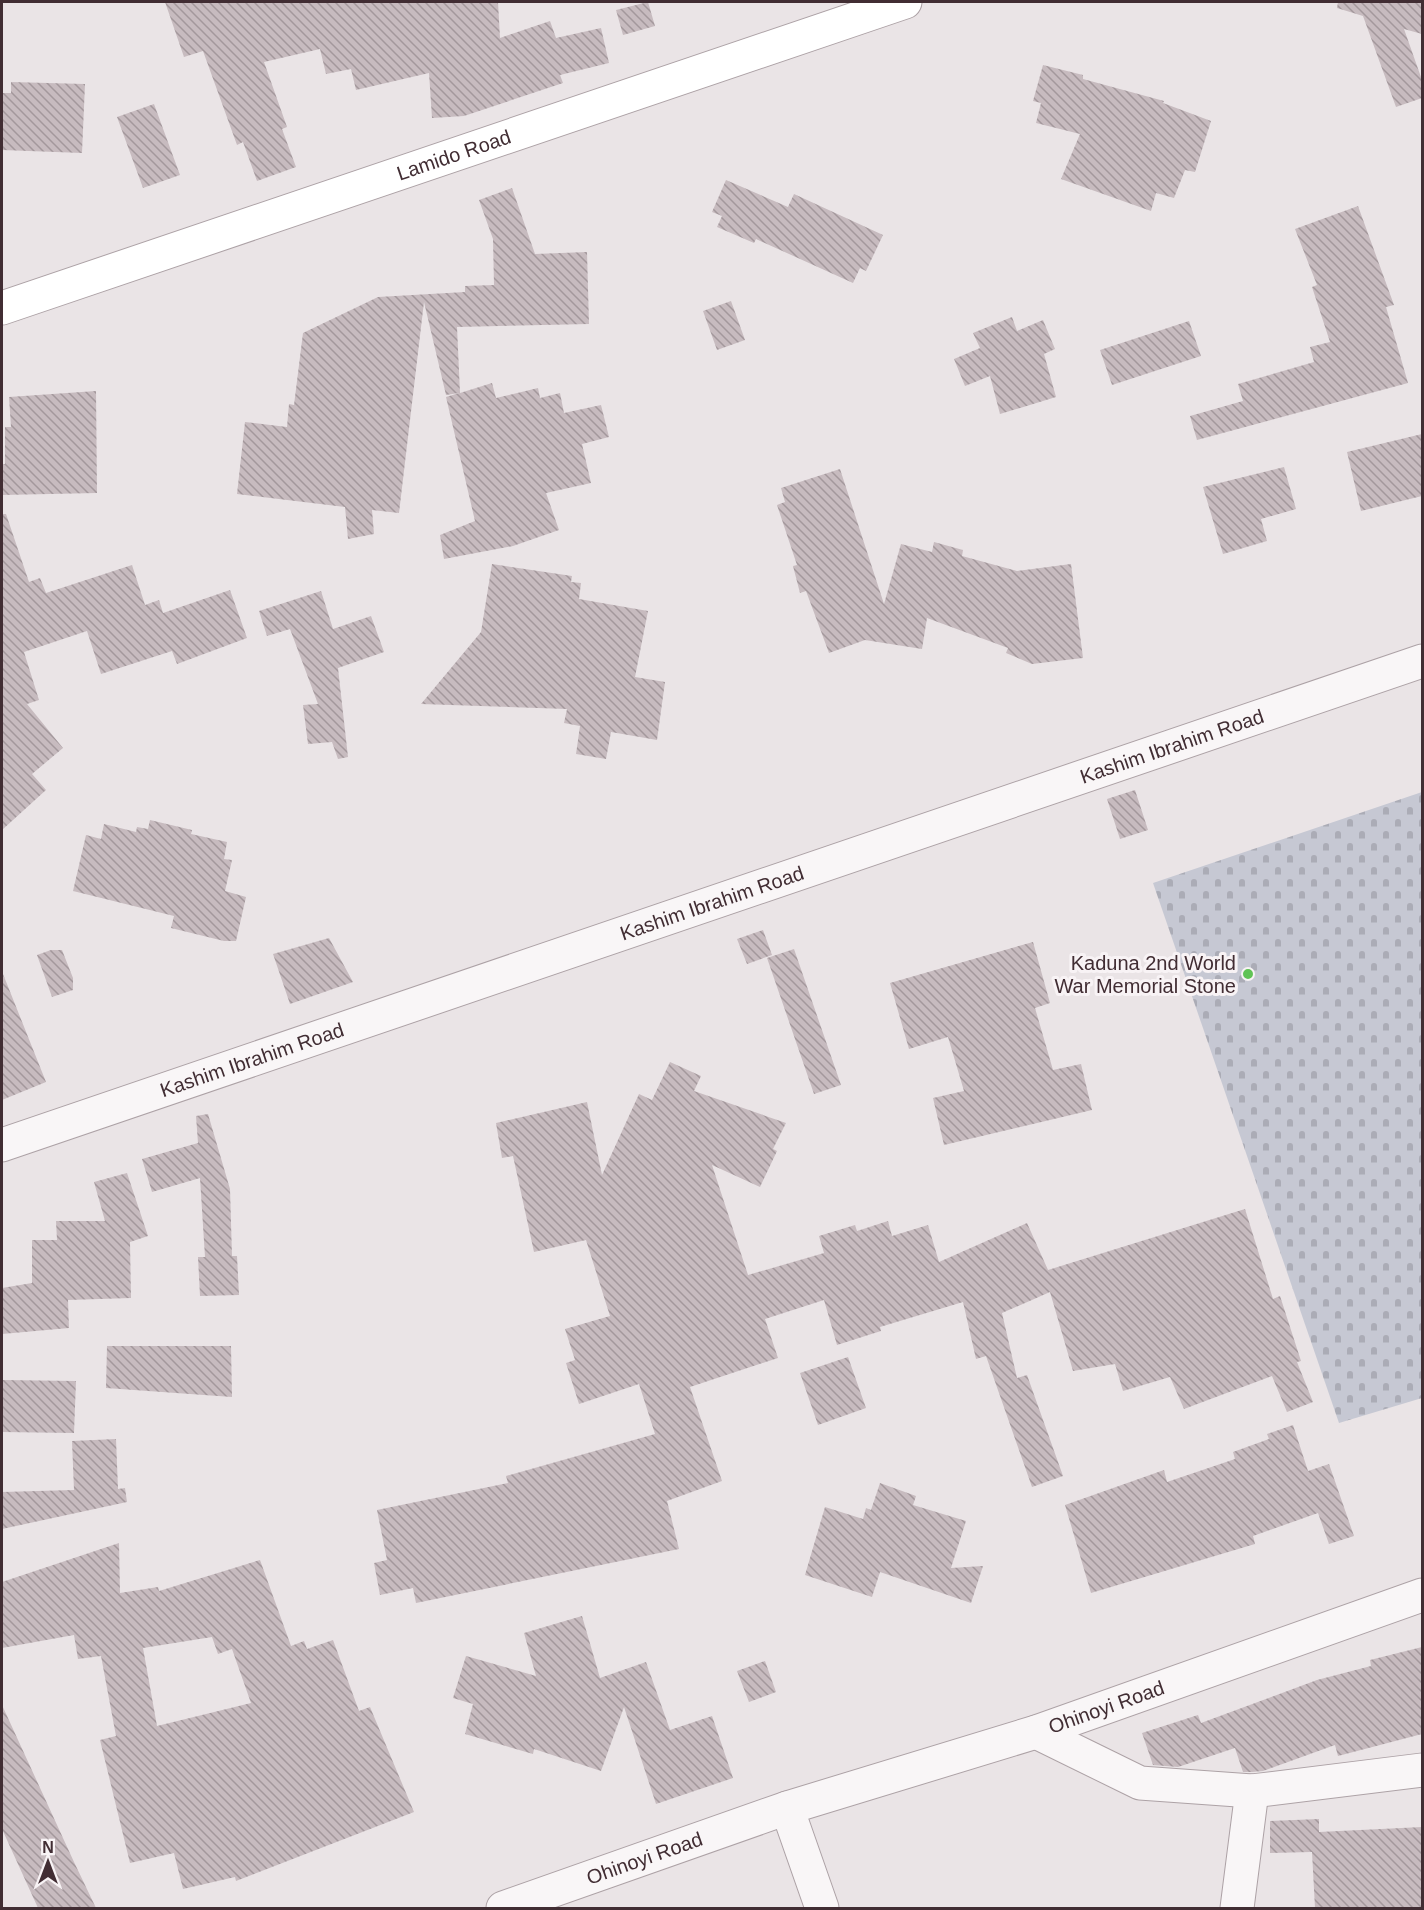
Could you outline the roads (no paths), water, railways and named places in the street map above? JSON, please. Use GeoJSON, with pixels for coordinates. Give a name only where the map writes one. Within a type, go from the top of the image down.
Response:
{"type":"FeatureCollection","features":[{"type":"Feature","properties":{"kind":"street","name":"Lamido Road"},"geometry":{"type":"LineString","coordinates":[[2,308],[905,2]]}},
{"type":"Feature","properties":{"kind":"street","name":"Kashim Ibrahim Road"},"geometry":{"type":"LineString","coordinates":[[2,1145],[1422,661]]}},
{"type":"Feature","properties":{"kind":"street","name":"Ohinoyi Road"},"geometry":{"type":"LineString","coordinates":[[502,1908],[787,1808],[1036,1732],[1422,1595]]}},
{"type":"Feature","properties":{"kind":"street"},"geometry":{"type":"LineString","coordinates":[[1036,1732],[1140,1783],[1252,1791],[1422,1770]]}},
{"type":"Feature","properties":{"kind":"street"},"geometry":{"type":"LineString","coordinates":[[1238,1908],[1252,1791]]}},
{"type":"Feature","properties":{"kind":"street"},"geometry":{"type":"LineString","coordinates":[[787,1808],[822,1908]]}},
{"type":"Feature","properties":{"kind":"place","name":"Kaduna 2nd World War Memorial Stone"},"geometry":{"type":"Point","coordinates":[1248,974]}}]}
